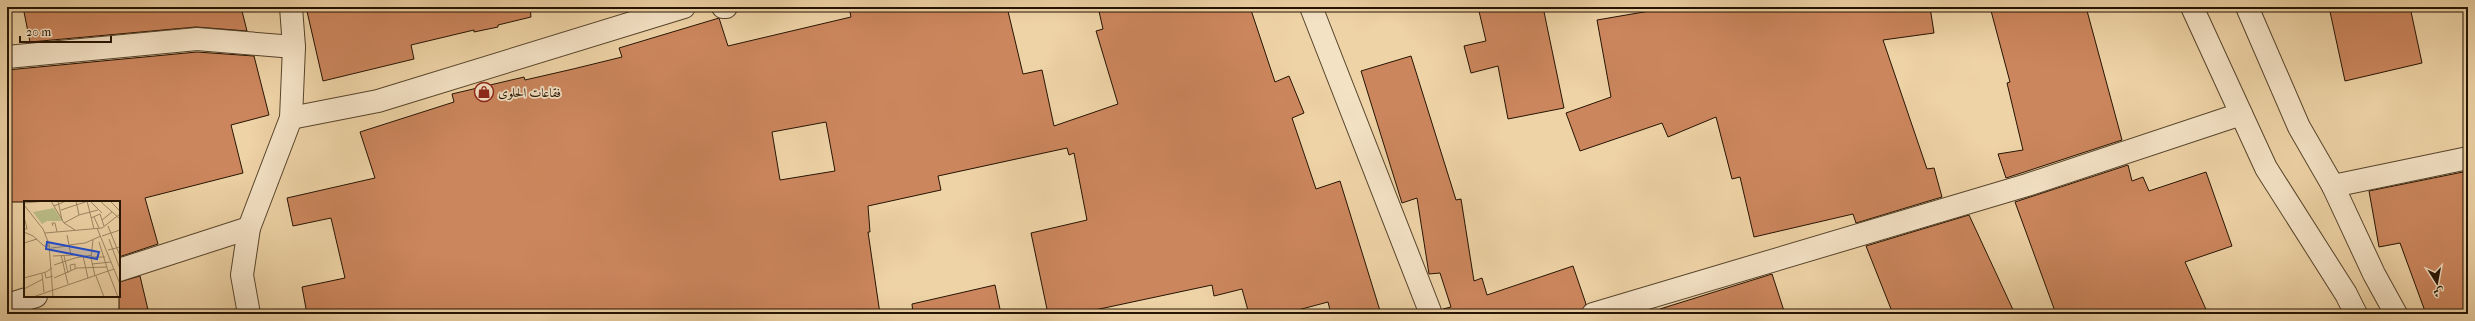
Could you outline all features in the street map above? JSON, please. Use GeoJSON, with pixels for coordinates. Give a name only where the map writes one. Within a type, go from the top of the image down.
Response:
{"type":"FeatureCollection","features":[{"type":"Feature","properties":{"kind":"street"},"geometry":{"type":"LineString","coordinates":[[249,314],[242,275],[249,228],[291,118],[294,47],[290,7]]}},
{"type":"Feature","properties":{"kind":"street"},"geometry":{"type":"LineString","coordinates":[[291,118],[378,101],[684,7]]}},
{"type":"Feature","properties":{"kind":"street"},"geometry":{"type":"LineString","coordinates":[[1311,7],[1431,314]]}},
{"type":"Feature","properties":{"kind":"street"},"geometry":{"type":"LineString","coordinates":[[2192,7],[2266,168],[2346,294],[2356,314]]}},
{"type":"Feature","properties":{"kind":"street"},"geometry":{"type":"LineString","coordinates":[[2247,7],[2299,127],[2333,186],[2374,274],[2396,314]]}},
{"type":"Feature","properties":{"kind":"street"},"geometry":{"type":"LineString","coordinates":[[7,57],[197,39],[294,47]]}},
{"type":"Feature","properties":{"kind":"street"},"geometry":{"type":"LineString","coordinates":[[1593,314],[2027,185],[2241,114]]}},
{"type":"Feature","properties":{"kind":"street"},"geometry":{"type":"LineString","coordinates":[[2333,186],[2468,158]]}},
{"type":"Feature","properties":{"kind":"street"},"geometry":{"type":"LineString","coordinates":[[120,270],[249,228]]}},
{"type":"Feature","properties":{"kind":"street"},"geometry":{"type":"LineString","coordinates":[[7,305],[33,297]]}},
{"type":"Feature","properties":{"kind":"building"},"geometry":{"type":"Polygon","coordinates":[[[23,7],[241,7],[247,31],[196,27],[30,42],[23,7]]]}},
{"type":"Feature","properties":{"kind":"building"},"geometry":{"type":"Polygon","coordinates":[[[306,7],[530,7],[531,17],[498,25],[498,27],[474,32],[474,30],[411,45],[414,59],[323,81],[306,7]]]}},
{"type":"Feature","properties":{"kind":"building"},"geometry":{"type":"Polygon","coordinates":[[[849,7],[1007,7],[1023,74],[1042,70],[1054,126],[1118,104],[1096,31],[1103,29],[1098,7],[1250,7],[1275,82],[1289,76],[1304,113],[1292,118],[1316,189],[1340,181],[1381,314],[1331,314],[1328,302],[1283,314],[1249,314],[1242,289],[1214,296],[1212,285],[1076,314],[1048,314],[1031,233],[1087,220],[1074,153],[1069,155],[1067,148],[938,176],[941,190],[868,206],[870,232],[868,232],[880,314],[307,314],[302,287],[345,278],[331,218],[293,226],[287,198],[375,178],[360,132],[454,102],[452,94],[524,77],[525,80],[622,57],[619,48],[719,18],[728,46],[851,17],[849,7]],[[826,122],[772,132],[780,180],[835,171],[826,122]]]}},
{"type":"Feature","properties":{"kind":"building"},"geometry":{"type":"Polygon","coordinates":[[[1478,7],[1543,7],[1564,108],[1508,119],[1498,66],[1471,73],[1464,46],[1486,41],[1478,7]]]}},
{"type":"Feature","properties":{"kind":"building"},"geometry":{"type":"Polygon","coordinates":[[[1673,7],[1930,7],[1934,33],[1883,40],[1927,169],[1934,168],[1942,197],[1856,223],[1853,214],[1754,237],[1740,177],[1732,179],[1716,117],[1668,137],[1662,123],[1580,151],[1566,113],[1611,97],[1597,20],[1673,7]]]}},
{"type":"Feature","properties":{"kind":"building"},"geometry":{"type":"Polygon","coordinates":[[[1990,7],[2086,7],[2122,140],[2006,178],[1998,154],[2023,150],[2007,83],[2010,82],[1990,7]]]}},
{"type":"Feature","properties":{"kind":"building"},"geometry":{"type":"Polygon","coordinates":[[[2329,7],[2410,7],[2422,63],[2345,81],[2329,7]]]}},
{"type":"Feature","properties":{"kind":"building"},"geometry":{"type":"Polygon","coordinates":[[[197,52],[254,56],[269,115],[231,125],[243,173],[145,198],[158,244],[120,257],[120,201],[7,202],[7,70],[197,52]]]}},
{"type":"Feature","properties":{"kind":"building"},"geometry":{"type":"Polygon","coordinates":[[[1411,56],[1456,200],[1461,199],[1474,281],[1482,278],[1487,295],[1573,266],[1586,304],[1581,314],[1444,314],[1443,309],[1451,307],[1440,273],[1429,274],[1417,198],[1402,203],[1361,71],[1411,56]]]}},
{"type":"Feature","properties":{"kind":"building"},"geometry":{"type":"Polygon","coordinates":[[[2128,165],[2132,181],[2143,177],[2149,191],[2206,172],[2232,246],[2185,262],[2208,314],[2056,314],[2015,202],[2128,165]]]}},
{"type":"Feature","properties":{"kind":"building"},"geometry":{"type":"Polygon","coordinates":[[[2468,171],[2468,309],[2455,314],[2426,314],[2400,243],[2379,247],[2369,191],[2468,171]]]}},
{"type":"Feature","properties":{"kind":"building"},"geometry":{"type":"Polygon","coordinates":[[[1969,215],[2015,314],[1893,314],[1866,246],[1969,215]]]}},
{"type":"Feature","properties":{"kind":"building"},"geometry":{"type":"Polygon","coordinates":[[[1772,274],[1785,314],[1661,314],[1660,309],[1772,274]]]}},
{"type":"Feature","properties":{"kind":"building"},"geometry":{"type":"Polygon","coordinates":[[[140,276],[149,314],[119,314],[120,282],[140,276]]]}},
{"type":"Feature","properties":{"kind":"building"},"geometry":{"type":"Polygon","coordinates":[[[995,285],[1001,314],[913,314],[912,304],[995,285]]]}},
{"type":"Feature","properties":{"kind":"place","name":"فقاعات الحلوى"},"geometry":{"type":"Point","coordinates":[484,92]}}]}
